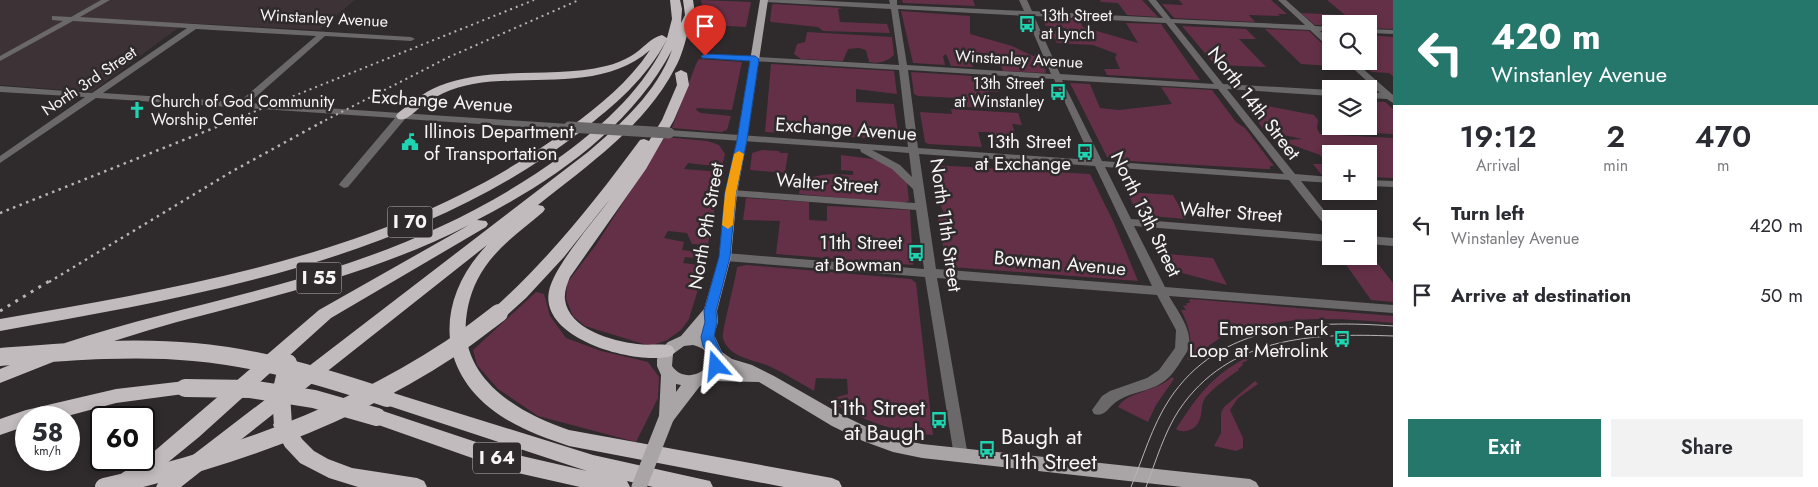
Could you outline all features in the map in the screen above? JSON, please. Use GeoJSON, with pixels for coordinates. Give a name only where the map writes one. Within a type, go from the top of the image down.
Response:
{"type":"FeatureCollection","features":[{"type":"Feature","properties":{"kind":"highway","name":"I 70"},"geometry":{"type":"LineString","coordinates":[[0,325],[92,308],[252,274],[323,254],[397,228],[461,200],[513,173],[594,115],[648,62],[660,44],[667,27],[671,6],[675,0]]}},
{"type":"Feature","properties":{"kind":"highway","name":"I 55"},"geometry":{"type":"LineString","coordinates":[[0,376],[90,342],[296,285],[411,246],[470,219],[562,162],[611,122],[644,86],[666,52],[676,21],[678,6],[675,0]]}},
{"type":"Feature","properties":{"kind":"highway"},"geometry":{"type":"LineString","coordinates":[[104,487],[134,481],[211,460],[275,438],[348,406],[405,376],[444,352],[499,312],[549,267],[618,180],[664,112],[681,73],[690,36],[692,26],[689,17],[688,0]]}},
{"type":"Feature","properties":{"kind":"highway"},"geometry":{"type":"LineString","coordinates":[[166,487],[593,155],[616,135],[655,93],[680,47],[689,17]]}},
{"type":"Feature","properties":{"kind":"highway"},"geometry":{"type":"LineString","coordinates":[[402,116],[434,92],[451,85],[574,75],[600,71],[639,55],[649,47],[661,30],[667,27]]}},
{"type":"Feature","properties":{"kind":"highway"},"geometry":{"type":"LineString","coordinates":[[666,351],[649,353],[633,350],[596,340],[576,330],[565,319],[557,304],[557,290],[562,276],[639,169],[668,120],[683,85],[681,73]]}},
{"type":"Feature","properties":{"kind":"highway"},"geometry":{"type":"LineString","coordinates":[[117,487],[162,456],[325,314],[499,212],[590,146],[611,122]]}},
{"type":"Feature","properties":{"kind":"highway"},"geometry":{"type":"LineString","coordinates":[[593,155],[578,174],[495,246],[479,264],[464,288],[457,317],[458,342],[465,365],[480,387],[516,416],[543,429],[569,438],[832,487]]}},
{"type":"Feature","properties":{"kind":"highway"},"geometry":{"type":"LineString","coordinates":[[346,302],[315,329],[301,344],[288,363],[282,383],[279,404],[283,425],[294,444],[308,458],[330,471],[354,478],[417,487]]}},
{"type":"Feature","properties":{"kind":"highway"},"geometry":{"type":"LineString","coordinates":[[0,357],[132,350],[220,354],[276,364],[330,379],[593,464],[674,483],[703,487]]}},
{"type":"Feature","properties":{"kind":"highway","name":"I 64"},"geometry":{"type":"LineString","coordinates":[[75,406],[116,396],[185,388],[259,391],[314,399],[377,417],[509,462],[620,487]]}},
{"type":"Feature","properties":{"kind":"highway","name":"I 64"},"geometry":{"type":"LineString","coordinates":[[0,427],[15,422]]}},
{"type":"Feature","properties":{"kind":"main road","name":"North 9th Street"},"geometry":{"type":"LineString","coordinates":[[713,351],[707,335],[711,322],[710,311],[724,257],[731,193],[742,140],[764,0]]}},
{"type":"Feature","properties":{"kind":"main road","name":"North 9th Street"},"geometry":{"type":"LineString","coordinates":[[686,340],[710,311]]}},
{"type":"Feature","properties":{"kind":"main road"},"geometry":{"type":"LineString","coordinates":[[667,416],[669,374],[663,362],[666,351],[675,344],[686,340],[699,341],[727,363],[747,369],[787,389],[838,421],[893,445],[961,456],[1250,487]]}},
{"type":"Feature","properties":{"kind":"main road"},"geometry":{"type":"LineString","coordinates":[[639,487],[667,416],[686,390],[716,366],[713,351]]}},
{"type":"Feature","properties":{"kind":"main road"},"geometry":{"type":"LineString","coordinates":[[669,374],[679,380],[760,376]]}},
{"type":"Feature","properties":{"kind":"street"},"geometry":{"type":"LineString","coordinates":[[0,59],[106,0]]}},
{"type":"Feature","properties":{"kind":"street"},"geometry":{"type":"LineString","coordinates":[[764,0],[894,3],[1030,14],[1322,29]]}},
{"type":"Feature","properties":{"kind":"street","name":"North 13th Street"},"geometry":{"type":"LineString","coordinates":[[1023,0],[1157,284],[1162,290],[1182,330],[1182,350],[1164,374],[1152,382],[1115,395],[1107,400],[1099,410]]}},
{"type":"Feature","properties":{"kind":"street","name":"North 14th Street"},"geometry":{"type":"LineString","coordinates":[[1152,0],[1322,215]]}},
{"type":"Feature","properties":{"kind":"street"},"geometry":{"type":"LineString","coordinates":[[1282,0],[1322,37]]}},
{"type":"Feature","properties":{"kind":"street","name":"North 11th Street"},"geometry":{"type":"LineString","coordinates":[[894,3],[921,207],[948,364],[961,456]]}},
{"type":"Feature","properties":{"kind":"street","name":"Winstanley Avenue"},"geometry":{"type":"LineString","coordinates":[[55,18],[411,39]]}},
{"type":"Feature","properties":{"kind":"street","name":"North 3rd Street"},"geometry":{"type":"LineString","coordinates":[[0,160],[195,26]]}},
{"type":"Feature","properties":{"kind":"street"},"geometry":{"type":"LineString","coordinates":[[1377,31],[1393,32]]}},
{"type":"Feature","properties":{"kind":"street"},"geometry":{"type":"LineString","coordinates":[[241,105],[324,33]]}},
{"type":"Feature","properties":{"kind":"street","name":"Winstanley Avenue"},"geometry":{"type":"LineString","coordinates":[[705,56],[1322,92]]}},
{"type":"Feature","properties":{"kind":"street"},"geometry":{"type":"LineString","coordinates":[[1359,70],[1392,98]]}},
{"type":"Feature","properties":{"kind":"street","name":"Exchange Avenue"},"geometry":{"type":"LineString","coordinates":[[0,89],[669,133],[742,140],[1322,180]]}},
{"type":"Feature","properties":{"kind":"street"},"geometry":{"type":"LineString","coordinates":[[1377,96],[1392,98]]}},
{"type":"Feature","properties":{"kind":"street"},"geometry":{"type":"LineString","coordinates":[[344,185],[402,116]]}},
{"type":"Feature","properties":{"kind":"street"},"geometry":{"type":"LineString","coordinates":[[858,147],[896,167],[919,190]]}},
{"type":"Feature","properties":{"kind":"street"},"geometry":{"type":"LineString","coordinates":[[1377,183],[1393,184]]}},
{"type":"Feature","properties":{"kind":"street","name":"Walter Street"},"geometry":{"type":"LineString","coordinates":[[731,193],[921,207]]}},
{"type":"Feature","properties":{"kind":"street","name":"Walter Street"},"geometry":{"type":"LineString","coordinates":[[1128,222],[1322,237]]}},
{"type":"Feature","properties":{"kind":"street"},"geometry":{"type":"LineString","coordinates":[[1377,241],[1393,242]]}},
{"type":"Feature","properties":{"kind":"street","name":"Bowman Avenue"},"geometry":{"type":"LineString","coordinates":[[724,257],[1393,309]]}},
{"type":"Feature","properties":{"kind":"shaded area"},"geometry":{"type":"Polygon","coordinates":[[[0,0],[355,0],[319,30],[185,23],[91,92],[0,85],[0,0]]]}},
{"type":"Feature","properties":{"kind":"shaded area"},"geometry":{"type":"Polygon","coordinates":[[[701,0],[751,2],[746,27],[709,25],[705,20],[701,0]]]}},
{"type":"Feature","properties":{"kind":"shaded area"},"geometry":{"type":"Polygon","coordinates":[[[902,0],[973,0],[975,6],[903,3],[902,0]]]}},
{"type":"Feature","properties":{"kind":"shaded area"},"geometry":{"type":"Polygon","coordinates":[[[1100,0],[1142,0],[1158,17],[1127,15],[1118,3],[1101,2],[1100,0]]]}},
{"type":"Feature","properties":{"kind":"shaded area"},"geometry":{"type":"Polygon","coordinates":[[[1179,0],[1271,0],[1287,14],[1278,14],[1280,16],[1249,15],[1255,22],[1174,18],[1162,4],[1183,5],[1179,0]]]}},
{"type":"Feature","properties":{"kind":"shaded area"},"geometry":{"type":"Polygon","coordinates":[[[1327,0],[1393,0],[1393,29],[1377,28],[1377,15],[1345,15],[1327,0]]]}},
{"type":"Feature","properties":{"kind":"shaded area"},"geometry":{"type":"Polygon","coordinates":[[[772,5],[843,8],[838,9],[840,22],[887,24],[890,33],[823,31],[818,27],[771,22],[772,5]]]}},
{"type":"Feature","properties":{"kind":"shaded area"},"geometry":{"type":"Polygon","coordinates":[[[901,11],[970,16],[970,34],[1012,46],[1033,56],[1038,55],[1046,71],[1045,73],[1003,71],[999,60],[983,53],[968,52],[973,67],[951,66],[946,54],[943,56],[945,65],[913,63],[901,11]]]}},
{"type":"Feature","properties":{"kind":"shaded area"},"geometry":{"type":"Polygon","coordinates":[[[1301,13],[1345,15],[1322,15],[1322,25],[1315,25],[1301,13]]]}},
{"type":"Feature","properties":{"kind":"shaded area"},"geometry":{"type":"Polygon","coordinates":[[[1041,18],[1079,20],[1083,27],[1138,43],[1126,23],[1161,24],[1200,80],[1107,75],[1104,69],[1120,69],[1115,58],[1117,54],[1093,45],[1057,43],[1051,31],[1067,31],[1066,28],[1046,26],[1041,18]]]}},
{"type":"Feature","properties":{"kind":"shaded area"},"geometry":{"type":"Polygon","coordinates":[[[1182,26],[1246,29],[1256,39],[1239,39],[1266,67],[1215,65],[1182,26]]]}},
{"type":"Feature","properties":{"kind":"shaded area"},"geometry":{"type":"Polygon","coordinates":[[[1265,29],[1309,31],[1322,43],[1322,65],[1301,64],[1265,29]]]}},
{"type":"Feature","properties":{"kind":"shaded area"},"geometry":{"type":"Polygon","coordinates":[[[807,32],[892,37],[894,55],[882,62],[869,62],[866,50],[859,48],[848,49],[843,61],[801,59],[794,54],[797,44],[805,42],[807,32]]]}},
{"type":"Feature","properties":{"kind":"shaded area"},"geometry":{"type":"Polygon","coordinates":[[[1377,36],[1393,37],[1393,76],[1389,73],[1372,72],[1370,70],[1377,70],[1377,36]]]}},
{"type":"Feature","properties":{"kind":"shaded area"},"geometry":{"type":"Polygon","coordinates":[[[699,59],[742,62],[732,110],[697,108],[696,110],[701,113],[731,116],[727,130],[721,132],[672,128],[699,59]]]}},
{"type":"Feature","properties":{"kind":"shaded area"},"geometry":{"type":"Polygon","coordinates":[[[771,64],[894,71],[897,94],[856,89],[856,102],[894,104],[899,140],[765,132],[771,64]]]}},
{"type":"Feature","properties":{"kind":"shaded area"},"geometry":{"type":"Polygon","coordinates":[[[911,72],[987,77],[990,86],[998,87],[999,92],[986,92],[992,108],[963,107],[962,100],[958,98],[918,96],[914,94],[911,72]]]}},
{"type":"Feature","properties":{"kind":"shaded area"},"geometry":{"type":"Polygon","coordinates":[[[1070,83],[1090,84],[1100,108],[1119,110],[1172,104],[1161,87],[1212,90],[1236,122],[1245,128],[1274,166],[1270,166],[1270,169],[1265,169],[1113,160],[1107,157],[1070,83]]]}},
{"type":"Feature","properties":{"kind":"shaded area"},"geometry":{"type":"Polygon","coordinates":[[[1377,102],[1385,102],[1393,109],[1393,134],[1377,133],[1377,102]]]}},
{"type":"Feature","properties":{"kind":"shaded area"},"geometry":{"type":"Polygon","coordinates":[[[1268,106],[1314,115],[1318,120],[1317,128],[1322,135],[1393,138],[1393,178],[1377,177],[1377,145],[1322,145],[1322,158],[1320,155],[1287,143],[1287,140],[1302,139],[1265,131],[1248,108],[1268,106]]]}},
{"type":"Feature","properties":{"kind":"shaded area"},"geometry":{"type":"Polygon","coordinates":[[[951,109],[1018,113],[1022,125],[1012,124],[1021,150],[995,148],[990,132],[978,132],[982,147],[928,144],[925,142],[920,112],[952,114],[951,109]]]}},
{"type":"Feature","properties":{"kind":"shaded area"},"geometry":{"type":"Polygon","coordinates":[[[665,137],[707,141],[719,145],[725,154],[722,167],[688,163],[684,169],[721,172],[708,245],[692,244],[687,233],[668,231],[664,238],[684,242],[682,250],[706,253],[705,259],[685,257],[683,263],[705,266],[689,319],[681,330],[667,340],[650,346],[585,326],[573,316],[566,299],[567,283],[596,245],[665,137]]]}},
{"type":"Feature","properties":{"kind":"shaded area"},"geometry":{"type":"Polygon","coordinates":[[[762,150],[788,153],[785,173],[750,170],[752,153],[762,150]]]}},
{"type":"Feature","properties":{"kind":"shaded area"},"geometry":{"type":"Polygon","coordinates":[[[841,155],[888,161],[907,182],[909,201],[901,203],[799,194],[801,182],[807,179],[826,175],[853,175],[853,171],[841,170],[841,155]]]}},
{"type":"Feature","properties":{"kind":"shaded area"},"geometry":{"type":"Polygon","coordinates":[[[1313,164],[1322,164],[1322,174],[1321,174],[1313,164]]]}},
{"type":"Feature","properties":{"kind":"shaded area"},"geometry":{"type":"Polygon","coordinates":[[[933,165],[1090,174],[1114,223],[1138,281],[951,267],[946,262],[937,213],[944,213],[937,198],[933,165]]]}},
{"type":"Feature","properties":{"kind":"shaded area"},"geometry":{"type":"Polygon","coordinates":[[[1127,192],[1173,195],[1186,219],[1138,215],[1127,192]]]}},
{"type":"Feature","properties":{"kind":"shaded area"},"geometry":{"type":"Polygon","coordinates":[[[746,198],[809,202],[809,220],[827,221],[827,206],[910,210],[913,265],[776,254],[780,221],[743,220],[746,198]]]}},
{"type":"Feature","properties":{"kind":"shaded area"},"geometry":{"type":"Polygon","coordinates":[[[1157,253],[1213,258],[1227,285],[1167,269],[1157,253]]]}},
{"type":"Feature","properties":{"kind":"shaded area"},"geometry":{"type":"Polygon","coordinates":[[[1377,262],[1393,283],[1393,302],[1371,300],[1346,265],[1377,265],[1377,262]]]}},
{"type":"Feature","properties":{"kind":"shaded area"},"geometry":{"type":"Polygon","coordinates":[[[746,265],[911,279],[916,283],[933,435],[904,431],[878,424],[827,400],[848,394],[847,379],[816,378],[814,391],[777,370],[730,350],[723,338],[724,327],[737,267],[746,265]]]}},
{"type":"Feature","properties":{"kind":"shaded area"},"geometry":{"type":"Polygon","coordinates":[[[536,292],[544,294],[550,316],[566,338],[601,351],[648,362],[659,377],[658,398],[636,442],[538,416],[498,389],[477,365],[473,350],[536,292]]]}},
{"type":"Feature","properties":{"kind":"shaded area"},"geometry":{"type":"Polygon","coordinates":[[[1189,300],[1393,316],[1393,323],[1315,319],[1276,323],[1257,327],[1239,334],[1231,330],[1189,360],[1187,359],[1190,334],[1181,310],[1186,310],[1183,306],[1187,305],[1186,303],[1190,303],[1189,300]]]}},
{"type":"Feature","properties":{"kind":"shaded area"},"geometry":{"type":"Polygon","coordinates":[[[1246,358],[1248,360],[1242,363],[1243,365],[1239,370],[1225,379],[1205,398],[1200,418],[1195,427],[1186,431],[1176,429],[1205,389],[1223,373],[1246,358]]]}},
{"type":"Feature","properties":{"kind":"shaded area"},"geometry":{"type":"Polygon","coordinates":[[[1172,377],[1174,379],[1156,405],[1148,422],[1118,407],[1129,397],[1158,386],[1172,377]]]}},
{"type":"Feature","properties":{"kind":"shaded area"},"geometry":{"type":"Polygon","coordinates":[[[1255,381],[1258,384],[1238,398],[1230,410],[1243,438],[1243,448],[1236,451],[1214,446],[1221,433],[1221,413],[1224,407],[1255,381]]]}},
{"type":"Feature","properties":{"kind":"tram line"},"geometry":{"type":"LineString","coordinates":[[1131,487],[1153,431],[1169,400],[1190,374],[1214,355],[1240,341],[1269,332],[1299,326],[1330,324],[1393,326]]}},
{"type":"Feature","properties":{"kind":"tram line"},"geometry":{"type":"LineString","coordinates":[[1146,487],[1165,438],[1179,410],[1199,385],[1222,367],[1248,353],[1275,344],[1333,336],[1393,336]]}},
{"type":"Feature","properties":{"kind":"railway"},"geometry":{"type":"LineString","coordinates":[[226,123],[534,0]]}},
{"type":"Feature","properties":{"kind":"railway"},"geometry":{"type":"LineString","coordinates":[[320,123],[449,57],[579,0]]}},
{"type":"Feature","properties":{"kind":"railway"},"geometry":{"type":"LineString","coordinates":[[0,213],[229,122]]}},
{"type":"Feature","properties":{"kind":"railway"},"geometry":{"type":"LineString","coordinates":[[49,282],[231,172],[322,122]]}},
{"type":"Feature","properties":{"kind":"railway"},"geometry":{"type":"LineString","coordinates":[[0,311],[51,280]]}},
{"type":"Feature","properties":{"kind":"slow traffic"},"geometry":{"type":"LineString","coordinates":[[728,225],[731,193],[739,154]]}},
{"type":"Feature","properties":{"kind":"place","name":"13th Street at Lynch"},"geometry":{"type":"Point","coordinates":[1027,24]}},
{"type":"Feature","properties":{"kind":"place","name":"13th Street at Winstanley"},"geometry":{"type":"Point","coordinates":[1058,92]}},
{"type":"Feature","properties":{"kind":"place","name":"Church of God Community Worship Center"},"geometry":{"type":"Point","coordinates":[137,110]}},
{"type":"Feature","properties":{"kind":"place","name":"Illinois Department of Transportation"},"geometry":{"type":"Point","coordinates":[410,142]}},
{"type":"Feature","properties":{"kind":"place","name":"13th Street at Exchange"},"geometry":{"type":"Point","coordinates":[1085,152]}},
{"type":"Feature","properties":{"kind":"place","name":"11th Street at Bowman"},"geometry":{"type":"Point","coordinates":[916,253]}},
{"type":"Feature","properties":{"kind":"place","name":"Emerson Park Loop at Metrolink"},"geometry":{"type":"Point","coordinates":[1342,339]}},
{"type":"Feature","properties":{"kind":"place","name":"11th Street at Baugh"},"geometry":{"type":"Point","coordinates":[939,420]}},
{"type":"Feature","properties":{"kind":"place","name":"Baugh at 11th Street"},"geometry":{"type":"Point","coordinates":[987,449]}},
{"type":"Feature","properties":{"kind":"route"},"geometry":{"type":"LineString","coordinates":[[705,56],[755,59],[731,193],[724,257],[710,311],[711,322],[707,337],[710,346],[717,356],[716,366]]}}]}
